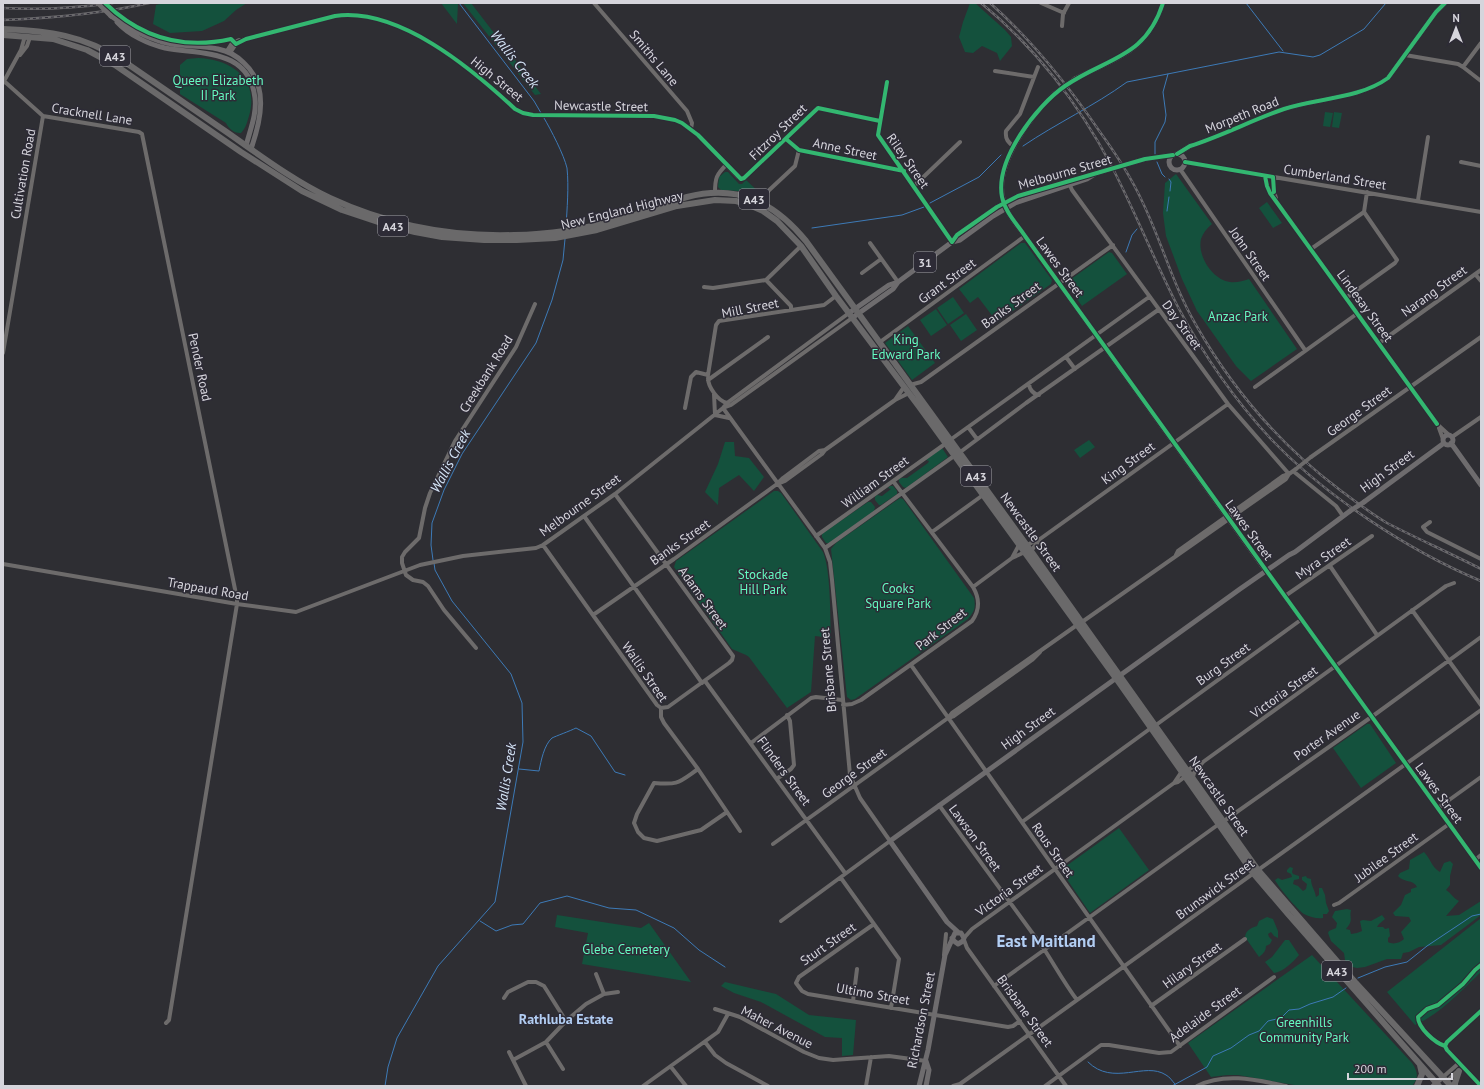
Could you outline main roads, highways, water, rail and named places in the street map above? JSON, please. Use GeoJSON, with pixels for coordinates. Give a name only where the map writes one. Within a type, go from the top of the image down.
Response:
{"type":"FeatureCollection","features":[{"type":"Feature","properties":{"kind":"highway","name":"A43"},"geometry":{"type":"LineString","coordinates":[[3,29],[66,42],[105,59],[244,154]]}},
{"type":"Feature","properties":{"kind":"highway","name":"A43"},"geometry":{"type":"LineString","coordinates":[[3,35],[28,33],[68,36],[109,52],[249,147]]}},
{"type":"Feature","properties":{"kind":"highway"},"geometry":{"type":"LineString","coordinates":[[244,154],[249,147]]}},
{"type":"Feature","properties":{"kind":"highway","name":"New England Highway"},"geometry":{"type":"LineString","coordinates":[[249,147],[272,164],[324,195],[358,210],[399,223],[430,230],[479,234],[512,236],[555,235]]}},
{"type":"Feature","properties":{"kind":"highway","name":"New England Highway"},"geometry":{"type":"LineString","coordinates":[[244,154],[284,181],[322,202],[342,210],[387,225],[430,235],[460,238],[504,240],[581,231],[626,222],[715,196]]}},
{"type":"Feature","properties":{"kind":"highway","name":"Newcastle Street"},"geometry":{"type":"LineString","coordinates":[[715,196],[736,201],[763,211],[804,244],[948,442],[983,495],[1019,545],[1028,552],[1221,823],[1256,871],[1290,913]]}},
{"type":"Feature","properties":{"kind":"highway","name":"Newcastle Street"},"geometry":{"type":"LineString","coordinates":[[804,244],[836,296],[880,342],[907,386]]}},
{"type":"Feature","properties":{"kind":"highway","name":"Newcastle Street"},"geometry":{"type":"LineString","coordinates":[[956,454],[1020,535],[1027,545],[1032,562],[1080,623]]}},
{"type":"Feature","properties":{"kind":"highway"},"geometry":{"type":"LineString","coordinates":[[1020,535],[1024,547],[1028,552]]}},
{"type":"Feature","properties":{"kind":"highway"},"geometry":{"type":"LineString","coordinates":[[1027,545],[1032,562]]}},
{"type":"Feature","properties":{"kind":"highway","name":"Newcastle Street"},"geometry":{"type":"LineString","coordinates":[[1153,726],[1183,764],[1188,775]]}},
{"type":"Feature","properties":{"kind":"highway","name":"A43"},"geometry":{"type":"LineString","coordinates":[[1290,913],[1437,1085]]}},
{"type":"Feature","properties":{"kind":"highway","name":"A43"},"geometry":{"type":"LineString","coordinates":[[1290,913],[1447,1081]]}},
{"type":"Feature","properties":{"kind":"highway"},"geometry":{"type":"LineString","coordinates":[[1417,1086],[1422,1074],[1418,1062]]}},
{"type":"Feature","properties":{"kind":"highway"},"geometry":{"type":"LineString","coordinates":[[1455,1086],[1461,1069]]}},
{"type":"Feature","properties":{"kind":"main road"},"geometry":{"type":"LineString","coordinates":[[98,3],[111,16],[160,44],[209,53],[226,58],[240,67],[250,79],[253,89],[255,108],[249,147]]}},
{"type":"Feature","properties":{"kind":"main road"},"geometry":{"type":"LineString","coordinates":[[1005,205],[1001,190],[1003,176],[1014,146],[1027,125],[1054,94],[1075,79],[1122,56],[1144,39],[1159,16],[1163,3]]}},
{"type":"Feature","properties":{"kind":"main road","name":"Morpeth Road"},"geometry":{"type":"LineString","coordinates":[[1175,155],[1196,144],[1285,109],[1364,91],[1378,85],[1388,78],[1436,12],[1445,3]]}},
{"type":"Feature","properties":{"kind":"main road"},"geometry":{"type":"LineString","coordinates":[[160,44],[218,49],[228,52],[242,60],[250,69],[261,92],[260,115],[249,147]]}},
{"type":"Feature","properties":{"kind":"main road"},"geometry":{"type":"LineString","coordinates":[[226,58],[228,52]]}},
{"type":"Feature","properties":{"kind":"main road","name":"Morpeth Road"},"geometry":{"type":"LineString","coordinates":[[1184,160],[1189,150],[1196,144]]}},
{"type":"Feature","properties":{"kind":"main road"},"geometry":{"type":"LineString","coordinates":[[1171,166],[1170,159],[1175,155],[1184,160]]}},
{"type":"Feature","properties":{"kind":"main road","name":"Melbourne Street"},"geometry":{"type":"LineString","coordinates":[[854,314],[889,285],[898,282],[952,242],[957,235],[1005,205],[1028,193],[1069,183],[1145,159],[1175,155]]}},
{"type":"Feature","properties":{"kind":"main road"},"geometry":{"type":"LineString","coordinates":[[1160,158],[1171,166]]}},
{"type":"Feature","properties":{"kind":"main road","name":"31"},"geometry":{"type":"LineString","coordinates":[[1171,166],[1175,169],[1180,169],[1183,166],[1184,160]]}},
{"type":"Feature","properties":{"kind":"main road","name":"Lawes Street"},"geometry":{"type":"LineString","coordinates":[[1005,205],[1025,236],[1266,570]]}},
{"type":"Feature","properties":{"kind":"main road"},"geometry":{"type":"LineString","coordinates":[[1451,443],[1448,444],[1444,441],[1445,436],[1450,436],[1453,440],[1451,443],[1481,485]]}},
{"type":"Feature","properties":{"kind":"main road","name":"High Street"},"geometry":{"type":"LineString","coordinates":[[890,841],[1266,570],[1295,552],[1444,441]]}},
{"type":"Feature","properties":{"kind":"main road","name":"Brisbane Street"},"geometry":{"type":"LineString","coordinates":[[890,841],[960,938]]}},
{"type":"Feature","properties":{"kind":"main road","name":"Brisbane Street"},"geometry":{"type":"LineString","coordinates":[[947,922],[953,937]]}},
{"type":"Feature","properties":{"kind":"main road"},"geometry":{"type":"LineString","coordinates":[[955,933],[960,938],[954,942],[953,937],[955,933]]}},
{"type":"Feature","properties":{"kind":"main road","name":"Richardson Street"},"geometry":{"type":"LineString","coordinates":[[919,1086],[926,1061],[944,958],[953,937]]}},
{"type":"Feature","properties":{"kind":"main road"},"geometry":{"type":"LineString","coordinates":[[948,948],[960,938]]}},
{"type":"Feature","properties":{"kind":"main road"},"geometry":{"type":"LineString","coordinates":[[926,1061],[929,1070],[926,1086]]}},
{"type":"Feature","properties":{"kind":"main road"},"geometry":{"type":"LineString","coordinates":[[1437,1085],[1447,1081]]}},
{"type":"Feature","properties":{"kind":"waterway","name":"Wallis Creek"},"geometry":{"type":"LineString","coordinates":[[459,3],[534,101],[541,113]]}},
{"type":"Feature","properties":{"kind":"waterway"},"geometry":{"type":"LineString","coordinates":[[1246,3],[1283,51]]}},
{"type":"Feature","properties":{"kind":"waterway"},"geometry":{"type":"LineString","coordinates":[[1023,146],[1102,99],[1127,82],[1279,52],[1313,57],[1320,55],[1364,29],[1386,3]]}},
{"type":"Feature","properties":{"kind":"waterway"},"geometry":{"type":"LineString","coordinates":[[1155,154],[1155,142],[1165,122],[1166,115],[1163,92],[1168,74]]}},
{"type":"Feature","properties":{"kind":"waterway","name":"Wallis Creek"},"geometry":{"type":"LineString","coordinates":[[544,118],[554,136],[567,168],[568,190],[566,227]]}},
{"type":"Feature","properties":{"kind":"waterway"},"geometry":{"type":"LineString","coordinates":[[930,203],[979,177],[1001,155]]}},
{"type":"Feature","properties":{"kind":"waterway"},"geometry":{"type":"LineString","coordinates":[[1157,162],[1162,174],[1165,177]]}},
{"type":"Feature","properties":{"kind":"waterway"},"geometry":{"type":"LineString","coordinates":[[1169,179],[1171,182],[1170,191]]}},
{"type":"Feature","properties":{"kind":"waterway"},"geometry":{"type":"LineString","coordinates":[[1167,211],[1169,197]]}},
{"type":"Feature","properties":{"kind":"waterway"},"geometry":{"type":"LineString","coordinates":[[812,228],[902,215],[924,207]]}},
{"type":"Feature","properties":{"kind":"waterway"},"geometry":{"type":"LineString","coordinates":[[1126,252],[1132,235],[1137,229]]}},
{"type":"Feature","properties":{"kind":"waterway","name":"Wallis Creek"},"geometry":{"type":"LineString","coordinates":[[433,560],[431,545],[432,523],[444,490],[462,454],[536,343],[552,300],[563,260],[565,239]]}},
{"type":"Feature","properties":{"kind":"waterway","name":"Wallis Creek"},"geometry":{"type":"LineString","coordinates":[[385,1086],[388,1067],[397,1038],[438,966],[495,902],[523,742],[522,703],[511,674],[452,601],[435,570],[434,563]]}},
{"type":"Feature","properties":{"kind":"waterway"},"geometry":{"type":"LineString","coordinates":[[519,769],[539,771],[543,753],[549,741],[552,738],[576,728],[591,736],[615,772],[625,775]]}},
{"type":"Feature","properties":{"kind":"waterway"},"geometry":{"type":"LineString","coordinates":[[480,921],[496,931],[512,925],[523,924],[540,903],[567,896],[609,908],[636,910],[674,928],[699,950],[725,967]]}},
{"type":"Feature","properties":{"kind":"waterway"},"geometry":{"type":"LineString","coordinates":[[1358,978],[1385,967],[1407,962],[1427,946],[1472,916],[1481,914]]}},
{"type":"Feature","properties":{"kind":"waterway"},"geometry":{"type":"LineString","coordinates":[[1172,1086],[1207,1067],[1213,1056],[1231,1048],[1249,1035],[1259,1031],[1268,1021],[1281,1018],[1289,1010],[1299,1009],[1333,997],[1346,988]]}},
{"type":"Feature","properties":{"kind":"waterway"},"geometry":{"type":"LineString","coordinates":[[1088,1062],[1098,1069],[1108,1073],[1158,1071],[1170,1078],[1175,1084]]}},
{"type":"Feature","properties":{"kind":"railway"},"geometry":{"type":"LineString","coordinates":[[3,8],[58,8],[113,3]]}},
{"type":"Feature","properties":{"kind":"railway"},"geometry":{"type":"LineString","coordinates":[[3,20],[76,15],[149,3]]}},
{"type":"Feature","properties":{"kind":"railway"},"geometry":{"type":"LineString","coordinates":[[981,3],[1037,57],[1054,77],[1085,120],[1120,182],[1178,307],[1220,376],[1244,408],[1270,438],[1292,459],[1316,480],[1369,520],[1425,554],[1453,569],[1481,581]]}},
{"type":"Feature","properties":{"kind":"railway"},"geometry":{"type":"LineString","coordinates":[[990,3],[1021,33],[1049,64],[1075,97],[1117,157],[1142,201],[1174,279],[1196,325],[1226,372],[1259,415],[1318,473],[1369,511],[1387,523],[1481,569]]}},
{"type":"Feature","properties":{"kind":"district","name":"East Maitland"},"geometry":{"type":"Point","coordinates":[1046,941]}},
{"type":"Feature","properties":{"kind":"district","name":"Rathluba Estate"},"geometry":{"type":"Point","coordinates":[566,1019]}},
{"type":"Feature","properties":{"kind":"park label","name":"Queen Elizabeth II Park"},"geometry":{"type":"Point","coordinates":[218,88]}},
{"type":"Feature","properties":{"kind":"park label","name":"Anzac Park"},"geometry":{"type":"Point","coordinates":[1238,316]}},
{"type":"Feature","properties":{"kind":"park label","name":"King Edward Park"},"geometry":{"type":"Point","coordinates":[906,346]}},
{"type":"Feature","properties":{"kind":"park label","name":"Stockade Hill Park"},"geometry":{"type":"Point","coordinates":[763,582]}},
{"type":"Feature","properties":{"kind":"park label","name":"Cooks Square Park"},"geometry":{"type":"Point","coordinates":[898,596]}},
{"type":"Feature","properties":{"kind":"park label","name":"Glebe Cemetery"},"geometry":{"type":"Point","coordinates":[626,949]}},
{"type":"Feature","properties":{"kind":"park label","name":"Greenhills Community Park"},"geometry":{"type":"Point","coordinates":[1304,1030]}}]}
